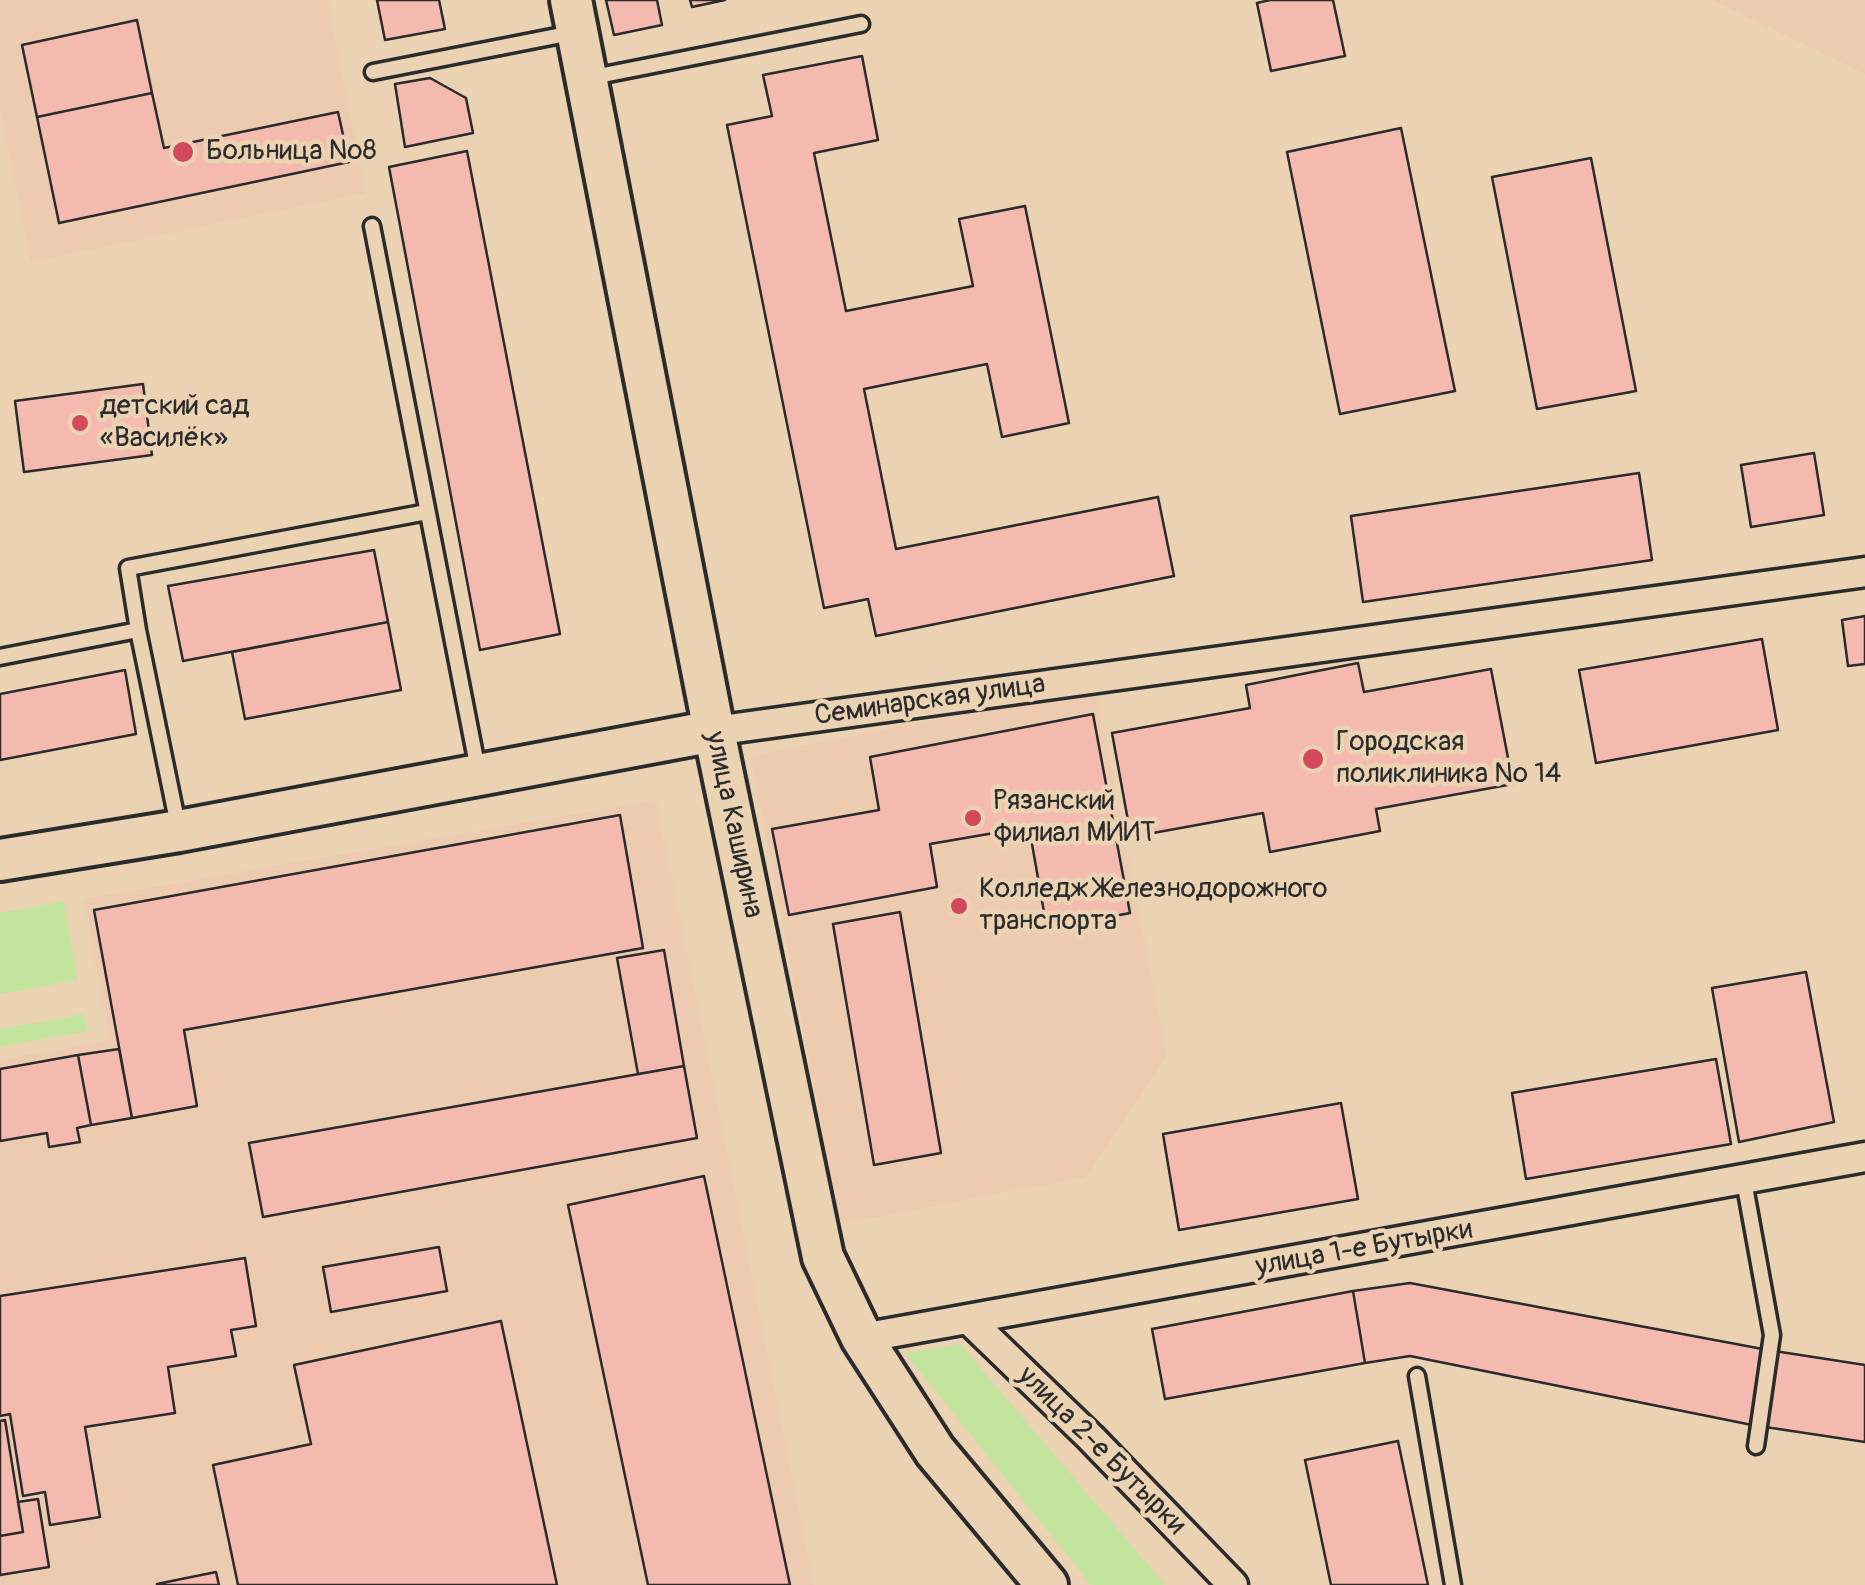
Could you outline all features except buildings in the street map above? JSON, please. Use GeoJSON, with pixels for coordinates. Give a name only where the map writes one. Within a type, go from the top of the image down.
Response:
{"type":"FeatureCollection","features":[{"type":"Feature","properties":{"kind":"main road","name":"улица Каширина"},"geometry":{"type":"LineString","coordinates":[[574,16],[714,732],[823,1257],[862,1338],[935,1452],[1047,1585]]}},
{"type":"Feature","properties":{"kind":"main road","name":"Семинарская улица"},"geometry":{"type":"LineString","coordinates":[[0,860],[179,831],[714,732]]}},
{"type":"Feature","properties":{"kind":"street","name":"Семинарская улица"},"geometry":{"type":"LineString","coordinates":[[714,732],[1865,572]]}},
{"type":"Feature","properties":{"kind":"street","name":"улица 1-е Бутырки"},"geometry":{"type":"LineString","coordinates":[[862,1338],[1865,1156]]}},
{"type":"Feature","properties":{"kind":"street","name":"улица 2-е Бутырки"},"geometry":{"type":"LineString","coordinates":[[968,1319],[1091,1438],[1233,1585]]}},
{"type":"Feature","properties":{"kind":"lane"},"geometry":{"type":"LineString","coordinates":[[372,72],[574,16]]}},
{"type":"Feature","properties":{"kind":"lane"},"geometry":{"type":"LineString","coordinates":[[587,79],[861,24]]}},
{"type":"Feature","properties":{"kind":"lane"},"geometry":{"type":"LineString","coordinates":[[372,226],[479,775]]}},
{"type":"Feature","properties":{"kind":"lane"},"geometry":{"type":"LineString","coordinates":[[179,831],[128,568],[427,512]]}},
{"type":"Feature","properties":{"kind":"lane"},"geometry":{"type":"LineString","coordinates":[[0,656],[138,630]]}},
{"type":"Feature","properties":{"kind":"lane"},"geometry":{"type":"LineString","coordinates":[[1744,1181],[1772,1335],[1756,1446]]}},
{"type":"Feature","properties":{"kind":"lane"},"geometry":{"type":"LineString","coordinates":[[1417,1376],[1452,1585]]}},
{"type":"Feature","properties":{"kind":"shaded area","name":"Больница №8"},"geometry":{"type":"Polygon","coordinates":[[[0,0],[328,0],[365,193],[31,262],[0,111],[0,0]]]}},
{"type":"Feature","properties":{"kind":"shaded area"},"geometry":{"type":"Polygon","coordinates":[[[1713,0],[1865,0],[1865,74],[1713,0]]]}},
{"type":"Feature","properties":{"kind":"shaded area","name":"Колледж Железнодорожного транспорта"},"geometry":{"type":"Polygon","coordinates":[[[1096,688],[1167,1056],[1086,1177],[841,1224],[750,756],[1096,688]]]}},
{"type":"Feature","properties":{"kind":"shaded area"},"geometry":{"type":"Polygon","coordinates":[[[656,800],[814,1585],[0,1585],[0,1060],[109,1040],[84,899],[656,800]]]}},
{"type":"Feature","properties":{"kind":"green space"},"geometry":{"type":"Polygon","coordinates":[[[64,901],[78,980],[0,994],[0,913],[64,901]]]}},
{"type":"Feature","properties":{"kind":"green space"},"geometry":{"type":"Polygon","coordinates":[[[84,1014],[88,1031],[0,1047],[0,1029],[84,1014]]]}},
{"type":"Feature","properties":{"kind":"green space"},"geometry":{"type":"Polygon","coordinates":[[[960,1344],[1165,1585],[1091,1585],[905,1353],[960,1344]]]}},
{"type":"Feature","properties":{"kind":"place","name":"Больница №8"},"geometry":{"type":"Point","coordinates":[183,152]}},
{"type":"Feature","properties":{"kind":"place","name":"детский сад «Василёк»"},"geometry":{"type":"Point","coordinates":[80,423]}},
{"type":"Feature","properties":{"kind":"place","name":"Городская поликлиника № 14"},"geometry":{"type":"Point","coordinates":[1313,759]}},
{"type":"Feature","properties":{"kind":"place","name":"Рязанский филиал МИИТ"},"geometry":{"type":"Point","coordinates":[973,818]}},
{"type":"Feature","properties":{"kind":"place","name":"Колледж Железнодорожного транспорта"},"geometry":{"type":"Point","coordinates":[959,906]}}]}
